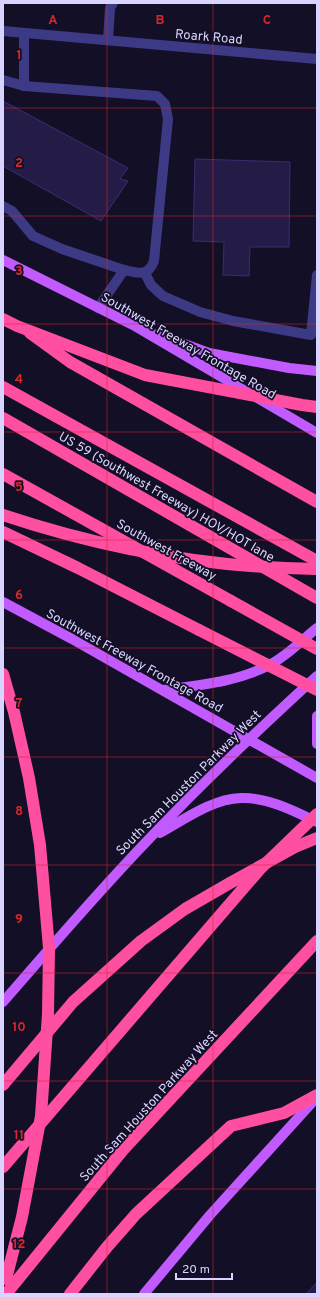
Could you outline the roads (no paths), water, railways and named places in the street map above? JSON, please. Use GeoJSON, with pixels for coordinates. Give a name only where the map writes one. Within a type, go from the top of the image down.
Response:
{"type":"FeatureCollection","features":[{"type":"Feature","properties":{"kind":"highway"},"geometry":{"type":"LineString","coordinates":[[3,314],[70,362],[317,502]]}},
{"type":"Feature","properties":{"kind":"highway"},"geometry":{"type":"LineString","coordinates":[[3,319],[17,326],[145,376],[317,407]]}},
{"type":"Feature","properties":{"kind":"highway"},"geometry":{"type":"LineString","coordinates":[[3,387],[317,561]]}},
{"type":"Feature","properties":{"kind":"highway","name":"US 59 (Southwest Freeway) HOV/HOT lane"},"geometry":{"type":"LineString","coordinates":[[3,418],[317,598]]}},
{"type":"Feature","properties":{"kind":"highway","name":"Southwest Freeway"},"geometry":{"type":"LineString","coordinates":[[3,474],[317,649]]}},
{"type":"Feature","properties":{"kind":"highway"},"geometry":{"type":"LineString","coordinates":[[3,515],[70,536],[163,556],[238,566],[317,569]]}},
{"type":"Feature","properties":{"kind":"highway"},"geometry":{"type":"LineString","coordinates":[[3,532],[78,568],[317,690]]}},
{"type":"Feature","properties":{"kind":"highway"},"geometry":{"type":"LineString","coordinates":[[3,674],[14,712],[29,778],[40,845],[49,948],[48,1014],[41,1116],[22,1217],[3,1287]]}},
{"type":"Feature","properties":{"kind":"highway"},"geometry":{"type":"LineString","coordinates":[[3,1167],[261,868],[317,814]]}},
{"type":"Feature","properties":{"kind":"highway"},"geometry":{"type":"LineString","coordinates":[[3,1085],[73,1002],[141,941],[185,909],[295,847],[317,838]]}},
{"type":"Feature","properties":{"kind":"highway","name":"South Sam Houston Parkway West"},"geometry":{"type":"LineString","coordinates":[[6,1294],[123,1150],[317,941]]}},
{"type":"Feature","properties":{"kind":"highway"},"geometry":{"type":"LineString","coordinates":[[70,1294],[136,1214],[231,1126],[284,1113],[317,1096]]}},
{"type":"Feature","properties":{"kind":"main road","name":"Southwest Freeway Frontage Road"},"geometry":{"type":"LineString","coordinates":[[3,260],[133,325],[317,433]]}},
{"type":"Feature","properties":{"kind":"main road"},"geometry":{"type":"LineString","coordinates":[[133,325],[210,353],[289,368],[317,371]]}},
{"type":"Feature","properties":{"kind":"main road","name":"Southwest Freeway Frontage Road"},"geometry":{"type":"LineString","coordinates":[[3,602],[163,690],[317,778]]}},
{"type":"Feature","properties":{"kind":"main road"},"geometry":{"type":"LineString","coordinates":[[163,690],[231,680],[246,675],[281,658],[317,628]]}},
{"type":"Feature","properties":{"kind":"main road","name":"South Sam Houston Parkway West"},"geometry":{"type":"LineString","coordinates":[[3,1002],[69,926],[148,840],[249,739],[317,676]]}},
{"type":"Feature","properties":{"kind":"main road"},"geometry":{"type":"LineString","coordinates":[[317,716],[317,744]]}},
{"type":"Feature","properties":{"kind":"main road"},"geometry":{"type":"LineString","coordinates":[[148,840],[203,809],[219,802],[241,798],[257,799],[285,806],[317,822]]}},
{"type":"Feature","properties":{"kind":"main road"},"geometry":{"type":"LineString","coordinates":[[144,1294],[210,1215],[317,1096]]}},
{"type":"Feature","properties":{"kind":"street"},"geometry":{"type":"LineString","coordinates":[[108,40],[110,8],[113,3]]}},
{"type":"Feature","properties":{"kind":"street","name":"Roark Road"},"geometry":{"type":"LineString","coordinates":[[3,31],[317,59]]}},
{"type":"Feature","properties":{"kind":"street"},"geometry":{"type":"LineString","coordinates":[[24,33],[24,86]]}},
{"type":"Feature","properties":{"kind":"street"},"geometry":{"type":"LineString","coordinates":[[3,80],[24,86],[157,96],[165,104],[168,119],[154,261],[151,268],[145,273],[136,273],[124,270],[62,249],[33,236],[12,211],[3,206]]}},
{"type":"Feature","properties":{"kind":"street"},"geometry":{"type":"LineString","coordinates":[[98,308],[124,270]]}},
{"type":"Feature","properties":{"kind":"street"},"geometry":{"type":"LineString","coordinates":[[145,273],[151,285],[164,296],[200,312],[240,322],[311,335],[317,275]]}}]}
